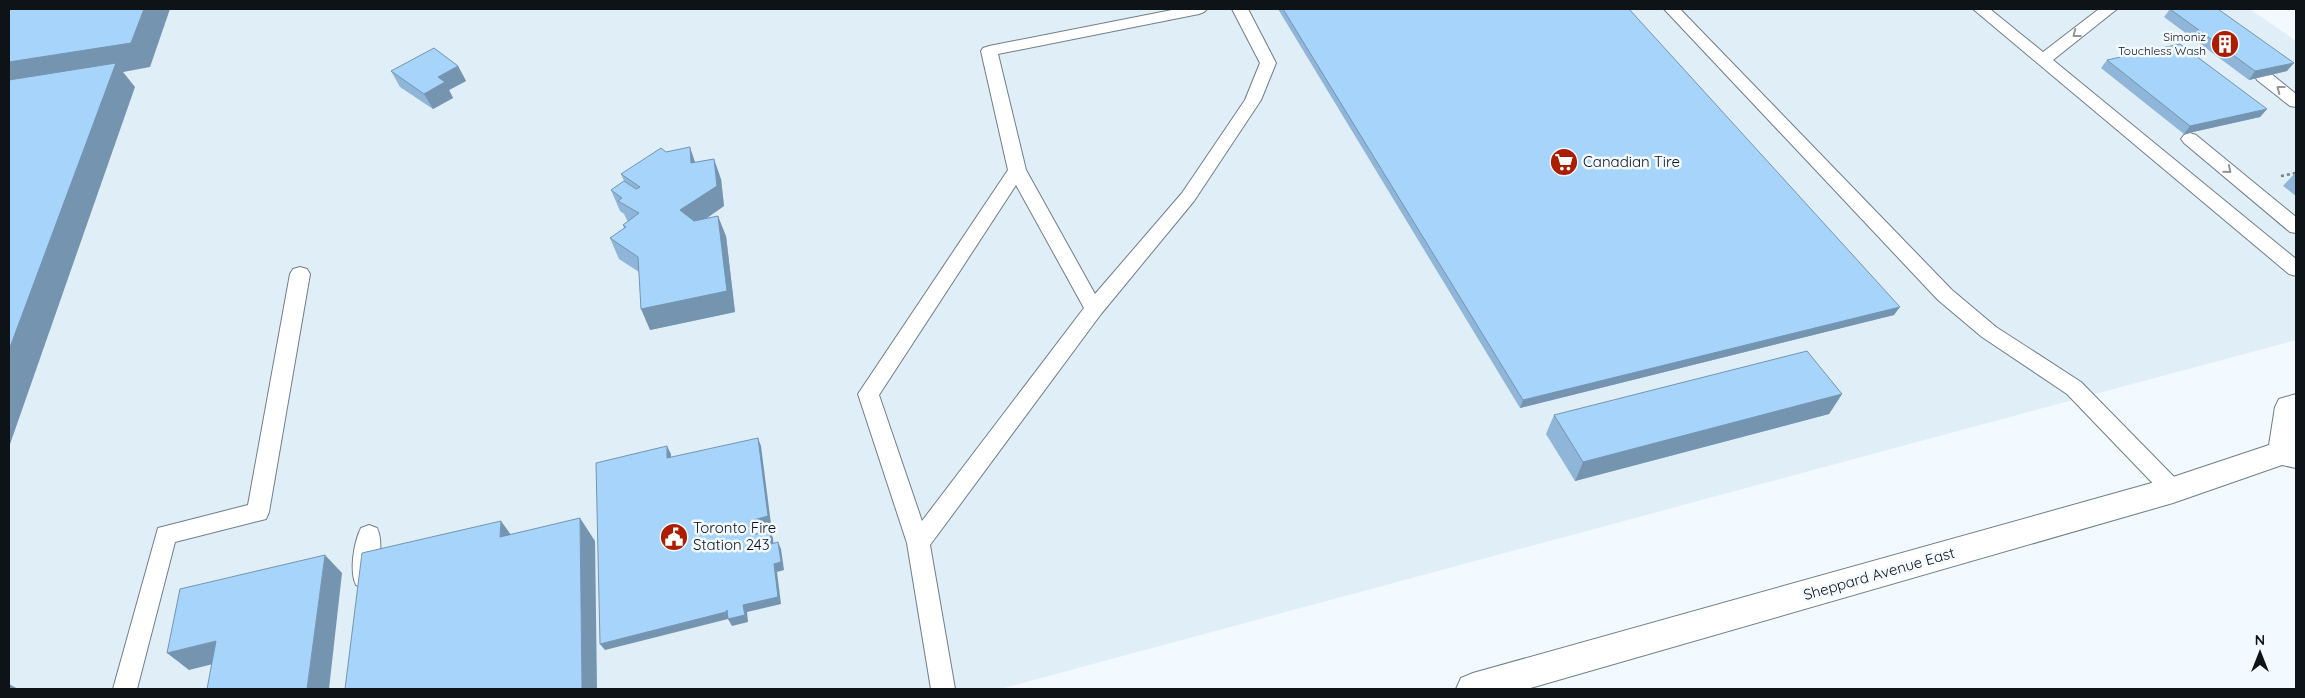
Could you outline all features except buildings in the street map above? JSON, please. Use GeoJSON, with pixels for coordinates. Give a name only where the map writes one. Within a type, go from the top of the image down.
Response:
{"type":"FeatureCollection","features":[{"type":"Feature","properties":{"kind":"main road","name":"Sheppard Avenue East"},"geometry":{"type":"LineString","coordinates":[[1473,689],[2173,490],[2289,454],[2289,406],[2296,405]]}},
{"type":"Feature","properties":{"kind":"lane"},"geometry":{"type":"LineString","coordinates":[[1094,309],[1017,170],[989,51],[1199,9]]}},
{"type":"Feature","properties":{"kind":"lane"},"geometry":{"type":"LineString","coordinates":[[918,543],[1094,309],[1188,196],[1253,100],[1268,63],[1240,9]]}},
{"type":"Feature","properties":{"kind":"lane"},"geometry":{"type":"LineString","coordinates":[[1672,9],[1946,295],[1989,332],[2074,388],[2173,490]]}},
{"type":"Feature","properties":{"kind":"lane"},"geometry":{"type":"LineString","coordinates":[[1980,9],[2296,269]]}},
{"type":"Feature","properties":{"kind":"lane"},"geometry":{"type":"LineString","coordinates":[[2042,60],[2109,9]]}},
{"type":"Feature","properties":{"kind":"lane"},"geometry":{"type":"LineString","coordinates":[[2263,76],[2296,102]]}},
{"type":"Feature","properties":{"kind":"lane"},"geometry":{"type":"LineString","coordinates":[[2190,139],[2296,227]]}},
{"type":"Feature","properties":{"kind":"lane"},"geometry":{"type":"LineString","coordinates":[[942,689],[918,543],[868,394],[1017,170]]}},
{"type":"Feature","properties":{"kind":"lane"},"geometry":{"type":"LineString","coordinates":[[125,689],[166,535],[258,512],[300,274]]}},
{"type":"Feature","properties":{"kind":"lane"},"geometry":{"type":"LineString","coordinates":[[361,602],[369,535]]}},
{"type":"Feature","properties":{"kind":"shaded area"},"geometry":{"type":"Polygon","coordinates":[[[9,9],[2250,9],[2296,41],[2296,340],[1000,689],[9,689],[9,9]]]}},
{"type":"Feature","properties":{"kind":"place","name":"Simoniz Touchless Wash"},"geometry":{"type":"Point","coordinates":[2225,44]}},
{"type":"Feature","properties":{"kind":"place","name":"Canadian Tire"},"geometry":{"type":"Point","coordinates":[1564,162]}},
{"type":"Feature","properties":{"kind":"place","name":"Toronto Fire Station 243"},"geometry":{"type":"Point","coordinates":[674,537]}}]}
